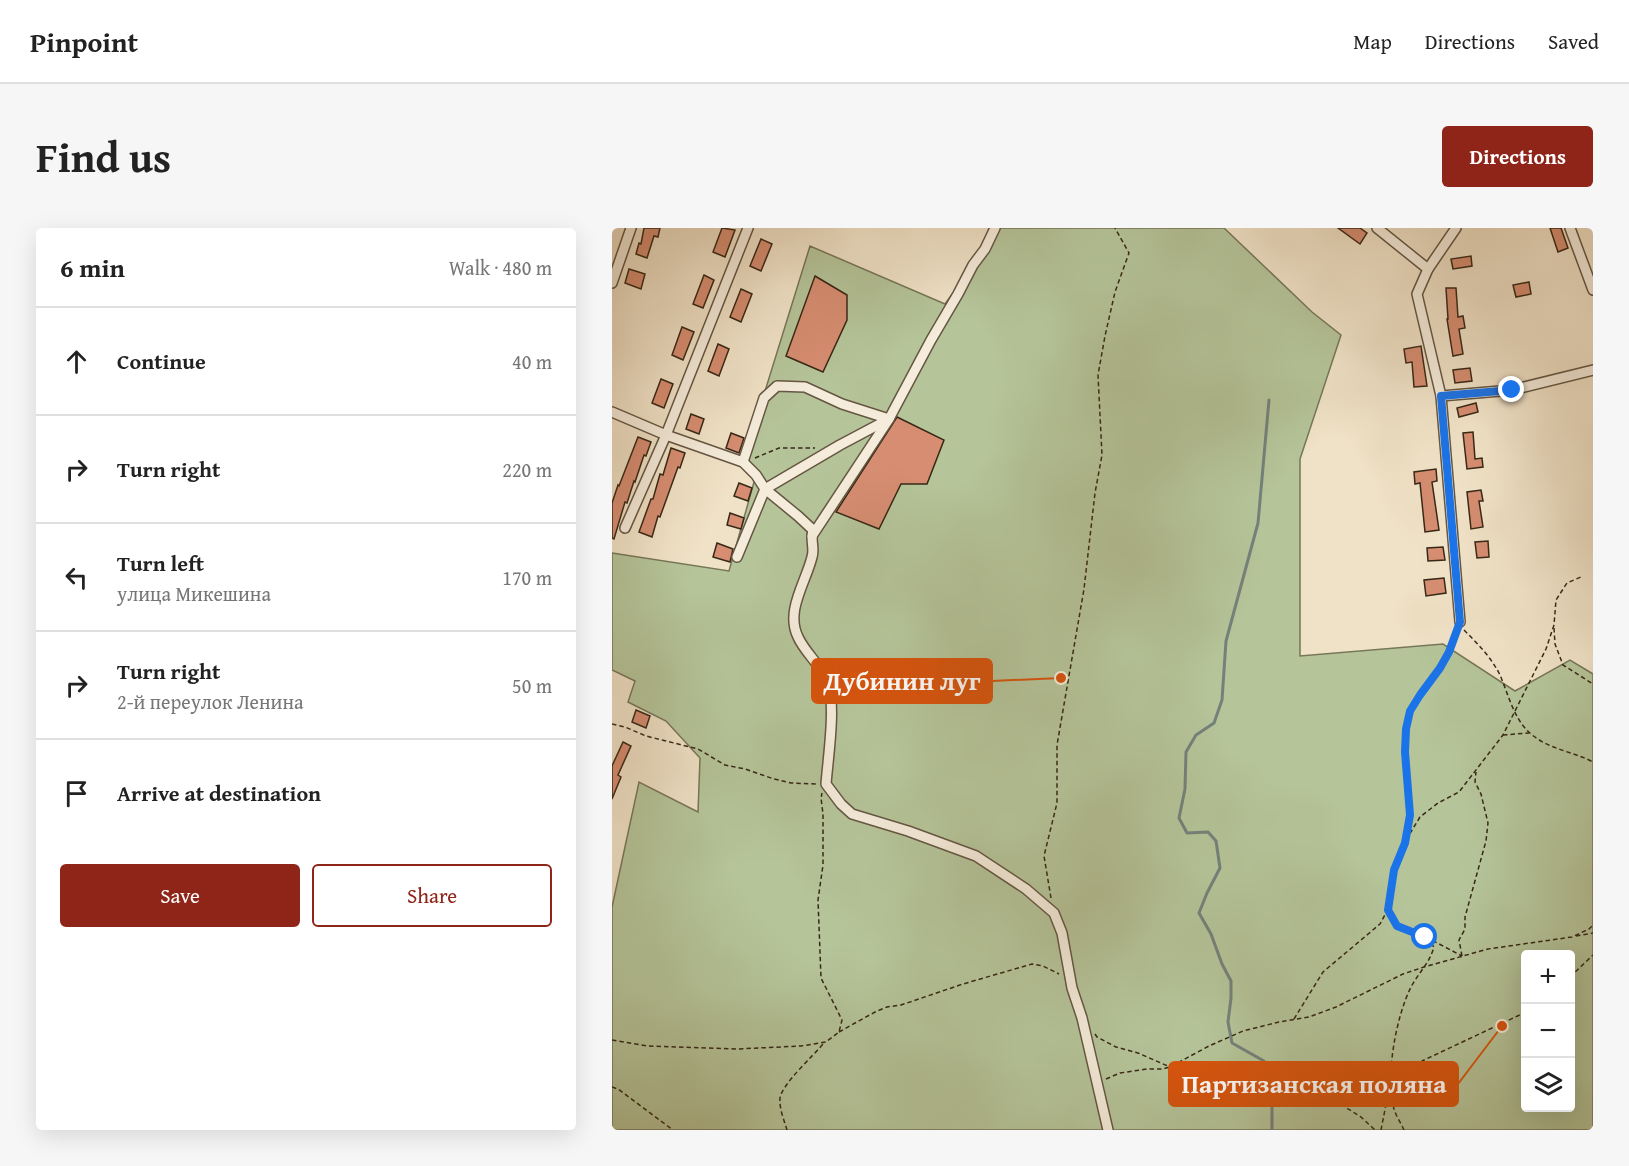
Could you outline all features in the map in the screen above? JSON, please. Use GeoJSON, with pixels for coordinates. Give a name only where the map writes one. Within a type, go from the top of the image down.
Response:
{"type":"FeatureCollection","features":[{"type":"Feature","properties":{"kind":"street"},"geometry":{"type":"LineString","coordinates":[[612,282],[631,228]]}},
{"type":"Feature","properties":{"kind":"street"},"geometry":{"type":"LineString","coordinates":[[625,528],[666,435],[748,228]]}},
{"type":"Feature","properties":{"kind":"street"},"geometry":{"type":"LineString","coordinates":[[811,538],[889,419],[930,340],[973,265],[985,249],[995,228]]}},
{"type":"Feature","properties":{"kind":"street"},"geometry":{"type":"LineString","coordinates":[[1377,228],[1428,269]]}},
{"type":"Feature","properties":{"kind":"street"},"geometry":{"type":"LineString","coordinates":[[1455,228],[1428,269],[1417,294],[1441,396],[1460,622]]}},
{"type":"Feature","properties":{"kind":"street"},"geometry":{"type":"LineString","coordinates":[[1570,228],[1593,290]]}},
{"type":"Feature","properties":{"kind":"street"},"geometry":{"type":"LineString","coordinates":[[1441,396],[1512,390],[1593,370]]}},
{"type":"Feature","properties":{"kind":"street"},"geometry":{"type":"LineString","coordinates":[[743,462],[764,398],[777,386],[805,387],[842,404],[889,419]]}},
{"type":"Feature","properties":{"kind":"street"},"geometry":{"type":"LineString","coordinates":[[612,412],[666,435],[743,462],[756,474],[765,489],[813,531],[811,538],[813,555],[793,612],[796,635],[827,682],[831,700],[826,784],[852,814],[908,831],[976,856],[1026,889],[1054,913],[1062,933],[1072,988],[1082,1018],[1108,1130]]}},
{"type":"Feature","properties":{"kind":"street"},"geometry":{"type":"LineString","coordinates":[[738,557],[765,489],[889,419]]}},
{"type":"Feature","properties":{"kind":"path"},"geometry":{"type":"LineString","coordinates":[[1054,913],[1044,856],[1057,803],[1057,745],[1084,589],[1095,493],[1102,455],[1098,375],[1115,292],[1129,253],[1115,228]]}},
{"type":"Feature","properties":{"kind":"path"},"geometry":{"type":"LineString","coordinates":[[743,462],[779,448],[822,448]]}},
{"type":"Feature","properties":{"kind":"path"},"geometry":{"type":"LineString","coordinates":[[1583,576],[1567,583],[1556,600],[1554,625],[1556,644],[1563,665],[1593,684]]}},
{"type":"Feature","properties":{"kind":"path"},"geometry":{"type":"LineString","coordinates":[[1460,622],[1461,627],[1487,654],[1499,673],[1515,710],[1529,733],[1549,746],[1593,762]]}},
{"type":"Feature","properties":{"kind":"path"},"geometry":{"type":"LineString","coordinates":[[1405,843],[1410,815],[1405,752],[1410,711],[1449,652],[1460,622]]}},
{"type":"Feature","properties":{"kind":"path"},"geometry":{"type":"LineString","coordinates":[[1293,1020],[1323,972],[1380,924],[1388,910],[1394,870],[1405,843],[1420,817],[1438,803],[1459,792],[1486,754],[1503,735],[1546,649],[1554,625]]}},
{"type":"Feature","properties":{"kind":"path"},"geometry":{"type":"LineString","coordinates":[[612,724],[646,736],[698,749],[725,765],[774,779],[791,783],[826,784],[821,798],[824,814],[823,865],[818,900],[821,978],[842,1020],[839,1032]]}},
{"type":"Feature","properties":{"kind":"path"},"geometry":{"type":"LineString","coordinates":[[1503,735],[1529,733]]}},
{"type":"Feature","properties":{"kind":"path"},"geometry":{"type":"LineString","coordinates":[[1462,956],[1458,940],[1466,929],[1465,917],[1488,823],[1483,800],[1475,782],[1476,771]]}},
{"type":"Feature","properties":{"kind":"path"},"geometry":{"type":"LineString","coordinates":[[1388,910],[1397,926],[1462,956]]}},
{"type":"Feature","properties":{"kind":"path"},"geometry":{"type":"LineString","coordinates":[[1572,937],[1593,925]]}},
{"type":"Feature","properties":{"kind":"path"},"geometry":{"type":"LineString","coordinates":[[1098,1084],[1120,1073],[1147,1069],[1162,1070],[1243,1031],[1309,1017],[1336,1007],[1403,974],[1424,967],[1507,945],[1593,933]]}},
{"type":"Feature","properties":{"kind":"path"},"geometry":{"type":"LineString","coordinates":[[1381,1130],[1391,1082],[1393,1052],[1399,1023],[1411,988],[1430,959],[1434,947],[1425,937]]}},
{"type":"Feature","properties":{"kind":"path"},"geometry":{"type":"LineString","coordinates":[[1575,972],[1593,956]]}},
{"type":"Feature","properties":{"kind":"path"},"geometry":{"type":"LineString","coordinates":[[787,1130],[780,1095],[787,1084],[826,1042],[839,1032],[887,1007],[901,1005],[1032,964],[1054,970],[1061,976]]}},
{"type":"Feature","properties":{"kind":"path"},"geometry":{"type":"LineString","coordinates":[[1395,1110],[1398,1091],[1407,1076],[1422,1061],[1521,1014]]}},
{"type":"Feature","properties":{"kind":"path"},"geometry":{"type":"LineString","coordinates":[[1092,1031],[1097,1037],[1116,1047],[1195,1075],[1225,1069],[1239,1069],[1257,1077],[1276,1081],[1305,1094],[1334,1100],[1361,1117],[1375,1130]]}},
{"type":"Feature","properties":{"kind":"path"},"geometry":{"type":"LineString","coordinates":[[612,1040],[647,1046],[737,1049],[801,1046],[826,1042]]}},
{"type":"Feature","properties":{"kind":"path"},"geometry":{"type":"LineString","coordinates":[[1391,1082],[1395,1110],[1404,1130]]}},
{"type":"Feature","properties":{"kind":"path"},"geometry":{"type":"LineString","coordinates":[[612,1087],[618,1089],[673,1130]]}},
{"type":"Feature","properties":{"kind":"green space"},"geometry":{"type":"Polygon","coordinates":[[[995,228],[1224,228],[1312,312],[1341,335],[1300,459],[1300,656],[1443,644],[1515,691],[1570,660],[1593,674],[1593,1130],[612,1130],[612,907],[639,782],[698,812],[700,758],[666,721],[628,702],[635,681],[612,670],[612,553],[729,571],[756,475],[743,462],[810,246],[945,304],[985,249],[995,228]]]}},
{"type":"Feature","properties":{"kind":"building"},"geometry":{"type":"Polygon","coordinates":[[[644,228],[660,228],[658,237],[654,236],[647,258],[636,254],[639,243],[641,244],[644,228]]]}},
{"type":"Feature","properties":{"kind":"building"},"geometry":{"type":"Polygon","coordinates":[[[722,228],[735,230],[725,257],[713,252],[722,228]]]}},
{"type":"Feature","properties":{"kind":"building"},"geometry":{"type":"Polygon","coordinates":[[[1338,228],[1360,228],[1367,233],[1360,244],[1338,228]]]}},
{"type":"Feature","properties":{"kind":"building"},"geometry":{"type":"Polygon","coordinates":[[[1550,228],[1561,228],[1568,248],[1558,252],[1550,228]]]}},
{"type":"Feature","properties":{"kind":"building"},"geometry":{"type":"Polygon","coordinates":[[[761,239],[772,244],[761,271],[750,266],[761,239]]]}},
{"type":"Feature","properties":{"kind":"building"},"geometry":{"type":"Polygon","coordinates":[[[1471,256],[1472,266],[1453,269],[1451,259],[1471,256]]]}},
{"type":"Feature","properties":{"kind":"building"},"geometry":{"type":"Polygon","coordinates":[[[629,269],[645,274],[641,289],[625,283],[629,269]]]}},
{"type":"Feature","properties":{"kind":"building"},"geometry":{"type":"Polygon","coordinates":[[[704,275],[714,280],[703,308],[693,304],[704,275]]]}},
{"type":"Feature","properties":{"kind":"building"},"geometry":{"type":"Polygon","coordinates":[[[815,276],[847,295],[847,320],[823,372],[786,356],[815,276]]]}},
{"type":"Feature","properties":{"kind":"building"},"geometry":{"type":"Polygon","coordinates":[[[1529,282],[1531,294],[1516,297],[1513,285],[1529,282]]]}},
{"type":"Feature","properties":{"kind":"building"},"geometry":{"type":"Polygon","coordinates":[[[1446,288],[1456,288],[1458,317],[1463,316],[1465,328],[1459,329],[1463,354],[1453,356],[1447,319],[1446,288]]]}},
{"type":"Feature","properties":{"kind":"building"},"geometry":{"type":"Polygon","coordinates":[[[741,289],[752,294],[741,322],[730,317],[741,289]]]}},
{"type":"Feature","properties":{"kind":"building"},"geometry":{"type":"Polygon","coordinates":[[[682,327],[694,332],[683,360],[672,355],[682,327]]]}},
{"type":"Feature","properties":{"kind":"building"},"geometry":{"type":"Polygon","coordinates":[[[718,344],[729,349],[719,376],[708,371],[718,344]]]}},
{"type":"Feature","properties":{"kind":"building"},"geometry":{"type":"Polygon","coordinates":[[[1421,346],[1427,386],[1414,387],[1412,362],[1406,363],[1404,349],[1421,346]]]}},
{"type":"Feature","properties":{"kind":"building"},"geometry":{"type":"Polygon","coordinates":[[[1470,368],[1472,381],[1455,383],[1453,370],[1470,368]]]}},
{"type":"Feature","properties":{"kind":"building"},"geometry":{"type":"Polygon","coordinates":[[[661,379],[673,384],[664,408],[652,403],[661,379]]]}},
{"type":"Feature","properties":{"kind":"building"},"geometry":{"type":"Polygon","coordinates":[[[1476,403],[1478,412],[1459,417],[1457,408],[1476,403]]]}},
{"type":"Feature","properties":{"kind":"building"},"geometry":{"type":"Polygon","coordinates":[[[691,414],[704,419],[699,434],[686,429],[691,414]]]}},
{"type":"Feature","properties":{"kind":"building"},"geometry":{"type":"Polygon","coordinates":[[[897,417],[944,440],[927,484],[901,484],[879,529],[836,512],[897,417]]]}},
{"type":"Feature","properties":{"kind":"building"},"geometry":{"type":"Polygon","coordinates":[[[1473,432],[1475,459],[1482,458],[1483,467],[1467,469],[1463,433],[1473,432]]]}},
{"type":"Feature","properties":{"kind":"building"},"geometry":{"type":"Polygon","coordinates":[[[731,433],[744,438],[739,453],[726,448],[731,433]]]}},
{"type":"Feature","properties":{"kind":"building"},"geometry":{"type":"Polygon","coordinates":[[[638,437],[651,442],[627,503],[625,502],[614,539],[612,538],[612,503],[638,437]]]}},
{"type":"Feature","properties":{"kind":"building"},"geometry":{"type":"Polygon","coordinates":[[[671,448],[685,453],[660,517],[658,516],[652,537],[639,532],[651,499],[653,499],[660,474],[663,475],[671,448]]]}},
{"type":"Feature","properties":{"kind":"building"},"geometry":{"type":"Polygon","coordinates":[[[1436,469],[1437,481],[1432,482],[1439,530],[1425,532],[1420,483],[1415,484],[1414,472],[1436,469]]]}},
{"type":"Feature","properties":{"kind":"building"},"geometry":{"type":"Polygon","coordinates":[[[739,483],[752,488],[748,501],[734,496],[739,483]]]}},
{"type":"Feature","properties":{"kind":"building"},"geometry":{"type":"Polygon","coordinates":[[[1481,490],[1483,501],[1479,501],[1483,527],[1471,529],[1467,492],[1481,490]]]}},
{"type":"Feature","properties":{"kind":"building"},"geometry":{"type":"Polygon","coordinates":[[[730,513],[744,518],[741,529],[727,525],[730,513]]]}},
{"type":"Feature","properties":{"kind":"building"},"geometry":{"type":"Polygon","coordinates":[[[1488,541],[1489,557],[1477,558],[1475,542],[1488,541]]]}},
{"type":"Feature","properties":{"kind":"building"},"geometry":{"type":"Polygon","coordinates":[[[717,543],[733,549],[730,562],[713,557],[717,543]]]}},
{"type":"Feature","properties":{"kind":"building"},"geometry":{"type":"Polygon","coordinates":[[[1443,547],[1445,560],[1428,561],[1427,548],[1443,547]]]}},
{"type":"Feature","properties":{"kind":"building"},"geometry":{"type":"Polygon","coordinates":[[[1444,578],[1446,593],[1426,596],[1424,580],[1444,578]]]}},
{"type":"Feature","properties":{"kind":"building"},"geometry":{"type":"Polygon","coordinates":[[[636,710],[650,716],[646,728],[632,722],[636,710]]]}},
{"type":"Feature","properties":{"kind":"building"},"geometry":{"type":"Polygon","coordinates":[[[623,742],[631,746],[618,775],[621,777],[612,799],[612,766],[623,742]]]}},
{"type":"Feature","properties":{"kind":"waterway"},"geometry":{"type":"LineString","coordinates":[[1269,400],[1258,523],[1226,641],[1222,700],[1214,723],[1196,735],[1186,752],[1185,789],[1179,818],[1187,833],[1208,832],[1216,841],[1220,868],[1199,913],[1211,934],[1231,981],[1228,1022],[1232,1043],[1264,1061],[1272,1099],[1272,1130]]}},
{"type":"Feature","properties":{"kind":"place","name":"Дубинин луг"},"geometry":{"type":"Point","coordinates":[1061,678]}},
{"type":"Feature","properties":{"kind":"place","name":"Партизанская поляна"},"geometry":{"type":"Point","coordinates":[1502,1026]}},
{"type":"Feature","properties":{"kind":"route"},"geometry":{"type":"LineString","coordinates":[[1425,937],[1397,926],[1388,910],[1394,870],[1405,843],[1410,815],[1405,752],[1410,711],[1449,652],[1460,622],[1441,396],[1512,390]]}}]}
